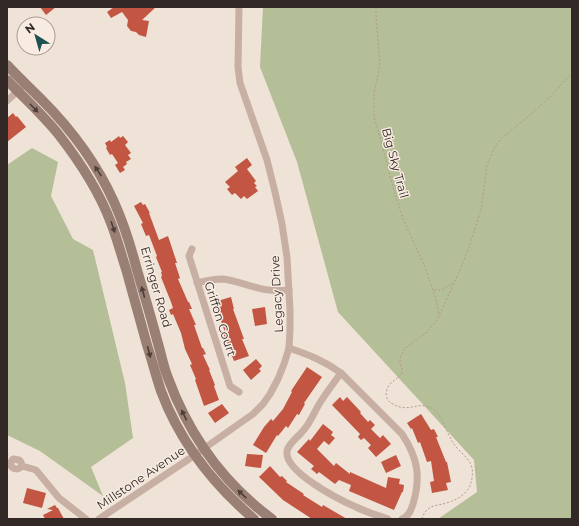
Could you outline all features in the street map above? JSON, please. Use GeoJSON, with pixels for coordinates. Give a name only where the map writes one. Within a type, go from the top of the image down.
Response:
{"type":"FeatureCollection","features":[{"type":"Feature","properties":{"kind":"main road","name":"Erringer Road"},"geometry":{"type":"LineString","coordinates":[[7,65],[21,87],[77,158],[100,198],[112,224],[154,370],[161,391],[175,423],[195,455],[214,480],[254,519]]}},
{"type":"Feature","properties":{"kind":"main road","name":"Erringer Road"},"geometry":{"type":"LineString","coordinates":[[7,80],[42,100],[66,126],[102,176],[115,202],[125,230],[168,377],[177,401],[204,449],[220,471],[240,492],[272,519]]}},
{"type":"Feature","properties":{"kind":"street","name":"Legacy Drive"},"geometry":{"type":"LineString","coordinates":[[195,455],[243,422],[263,404],[278,379],[289,348],[290,310],[286,251],[282,224],[267,160],[240,83],[238,66],[239,7]]}},
{"type":"Feature","properties":{"kind":"street"},"geometry":{"type":"LineString","coordinates":[[7,101],[21,87]]}},
{"type":"Feature","properties":{"kind":"street","name":"Griffon Court"},"geometry":{"type":"LineString","coordinates":[[192,249],[189,256],[230,386],[239,392]]}},
{"type":"Feature","properties":{"kind":"street"},"geometry":{"type":"LineString","coordinates":[[197,283],[220,279],[260,289],[277,291],[289,290]]}},
{"type":"Feature","properties":{"kind":"street"},"geometry":{"type":"LineString","coordinates":[[289,348],[318,358],[341,373],[402,434],[410,445],[417,470],[417,483],[410,512],[405,518],[402,519]]}},
{"type":"Feature","properties":{"kind":"street"},"geometry":{"type":"LineString","coordinates":[[341,373],[329,388],[303,431],[290,444],[287,450],[287,457],[298,472],[336,498],[357,508],[388,519]]}},
{"type":"Feature","properties":{"kind":"street","name":"Millstone Avenue"},"geometry":{"type":"LineString","coordinates":[[102,517],[195,455]]}},
{"type":"Feature","properties":{"kind":"street"},"geometry":{"type":"LineString","coordinates":[[22,466],[36,470],[59,498],[86,519]]}},
{"type":"Feature","properties":{"kind":"path","name":"Big Sky Trail"},"geometry":{"type":"LineString","coordinates":[[376,7],[380,62],[374,94],[374,117],[403,219],[425,267],[433,290],[439,316]]}},
{"type":"Feature","properties":{"kind":"path"},"geometry":{"type":"LineString","coordinates":[[422,519],[426,510],[435,505],[445,503],[464,495],[471,483],[472,468],[469,461],[454,444],[438,414],[434,410],[426,406],[400,408],[391,403],[386,397],[386,394],[390,384],[402,374],[400,358],[404,350],[426,333],[439,316],[478,221],[481,210],[487,165],[496,145],[501,138],[519,125],[540,106],[572,73]]}},
{"type":"Feature","properties":{"kind":"path"},"geometry":{"type":"LineString","coordinates":[[433,290],[442,290],[453,283]]}},
{"type":"Feature","properties":{"kind":"green space"},"geometry":{"type":"Polygon","coordinates":[[[263,7],[572,7],[572,519],[438,519],[477,492],[474,460],[338,312],[297,162],[260,67],[263,7]]]}},
{"type":"Feature","properties":{"kind":"green space"},"geometry":{"type":"Polygon","coordinates":[[[32,148],[58,162],[51,196],[73,239],[93,250],[125,383],[133,438],[91,467],[103,496],[40,451],[7,435],[7,165],[32,148]]]}},
{"type":"Feature","properties":{"kind":"building"},"geometry":{"type":"Polygon","coordinates":[[[40,7],[56,7],[46,15],[40,7]]]}},
{"type":"Feature","properties":{"kind":"building"},"geometry":{"type":"Polygon","coordinates":[[[114,7],[156,7],[142,20],[149,21],[146,37],[131,31],[127,26],[128,20],[122,12],[111,18],[107,12],[114,7]]]}},
{"type":"Feature","properties":{"kind":"building"},"geometry":{"type":"Polygon","coordinates":[[[13,113],[26,127],[7,142],[7,118],[13,113]]]}},
{"type":"Feature","properties":{"kind":"building"},"geometry":{"type":"Polygon","coordinates":[[[119,136],[120,138],[123,136],[128,142],[125,145],[131,153],[128,155],[131,159],[126,162],[127,164],[123,167],[125,170],[120,173],[115,165],[118,163],[112,154],[110,155],[105,143],[110,140],[111,142],[119,136]]]}},
{"type":"Feature","properties":{"kind":"building"},"geometry":{"type":"Polygon","coordinates":[[[247,158],[252,165],[247,169],[256,181],[254,183],[257,186],[255,187],[258,191],[247,199],[244,196],[241,199],[235,193],[232,195],[227,189],[230,187],[225,182],[238,171],[235,167],[247,158]]]}},
{"type":"Feature","properties":{"kind":"building"},"geometry":{"type":"Polygon","coordinates":[[[141,202],[143,205],[145,204],[150,213],[159,240],[168,236],[177,263],[175,263],[180,278],[178,279],[192,309],[189,309],[196,325],[194,325],[202,348],[206,354],[203,355],[210,370],[219,400],[204,406],[181,333],[173,314],[171,315],[169,310],[173,308],[161,277],[162,272],[156,257],[157,256],[149,235],[146,236],[141,224],[143,223],[134,206],[141,202]]]}},
{"type":"Feature","properties":{"kind":"building"},"geometry":{"type":"Polygon","coordinates":[[[231,297],[233,309],[244,339],[242,339],[249,356],[234,361],[223,333],[225,332],[214,302],[231,297]]]}},
{"type":"Feature","properties":{"kind":"building"},"geometry":{"type":"Polygon","coordinates":[[[265,307],[267,324],[255,326],[252,309],[265,307]]]}},
{"type":"Feature","properties":{"kind":"building"},"geometry":{"type":"Polygon","coordinates":[[[256,359],[262,366],[259,369],[261,371],[251,380],[243,370],[256,359]]]}},
{"type":"Feature","properties":{"kind":"building"},"geometry":{"type":"Polygon","coordinates":[[[307,367],[322,377],[304,403],[305,404],[299,415],[297,414],[288,428],[286,426],[278,436],[277,435],[266,453],[253,445],[264,427],[271,419],[273,421],[283,409],[292,392],[291,391],[307,367]]]}},
{"type":"Feature","properties":{"kind":"building"},"geometry":{"type":"Polygon","coordinates":[[[340,397],[343,401],[347,397],[368,422],[370,420],[375,425],[371,429],[380,438],[383,435],[391,444],[376,457],[368,448],[371,445],[364,438],[361,440],[358,437],[360,434],[332,405],[340,397]]]}},
{"type":"Feature","properties":{"kind":"building"},"geometry":{"type":"Polygon","coordinates":[[[222,404],[229,413],[215,423],[208,413],[222,404]]]}},
{"type":"Feature","properties":{"kind":"building"},"geometry":{"type":"Polygon","coordinates":[[[421,414],[431,430],[434,429],[447,462],[451,482],[446,483],[448,490],[432,493],[430,482],[434,481],[431,461],[427,462],[420,442],[418,443],[412,428],[411,429],[407,423],[421,414]]]}},
{"type":"Feature","properties":{"kind":"building"},"geometry":{"type":"Polygon","coordinates":[[[323,424],[333,432],[331,435],[335,438],[329,445],[324,441],[317,449],[334,466],[336,463],[350,474],[350,472],[386,488],[388,477],[400,479],[399,484],[404,485],[403,492],[394,510],[349,491],[351,485],[339,480],[335,484],[319,472],[317,474],[311,469],[314,466],[297,452],[309,439],[310,441],[323,424]]]}},
{"type":"Feature","properties":{"kind":"building"},"geometry":{"type":"Polygon","coordinates":[[[247,454],[263,455],[261,468],[245,466],[247,454]]]}},
{"type":"Feature","properties":{"kind":"building"},"geometry":{"type":"Polygon","coordinates":[[[396,455],[401,466],[386,473],[381,462],[396,455]]]}},
{"type":"Feature","properties":{"kind":"building"},"geometry":{"type":"Polygon","coordinates":[[[270,466],[280,477],[282,476],[287,481],[286,482],[304,494],[303,495],[322,507],[323,505],[347,519],[312,519],[283,500],[259,477],[270,466]]]}},
{"type":"Feature","properties":{"kind":"building"},"geometry":{"type":"Polygon","coordinates":[[[27,488],[46,493],[42,508],[23,503],[27,488]]]}},
{"type":"Feature","properties":{"kind":"building"},"geometry":{"type":"Polygon","coordinates":[[[55,505],[64,519],[45,519],[43,515],[53,510],[47,509],[55,505]]]}}]}
